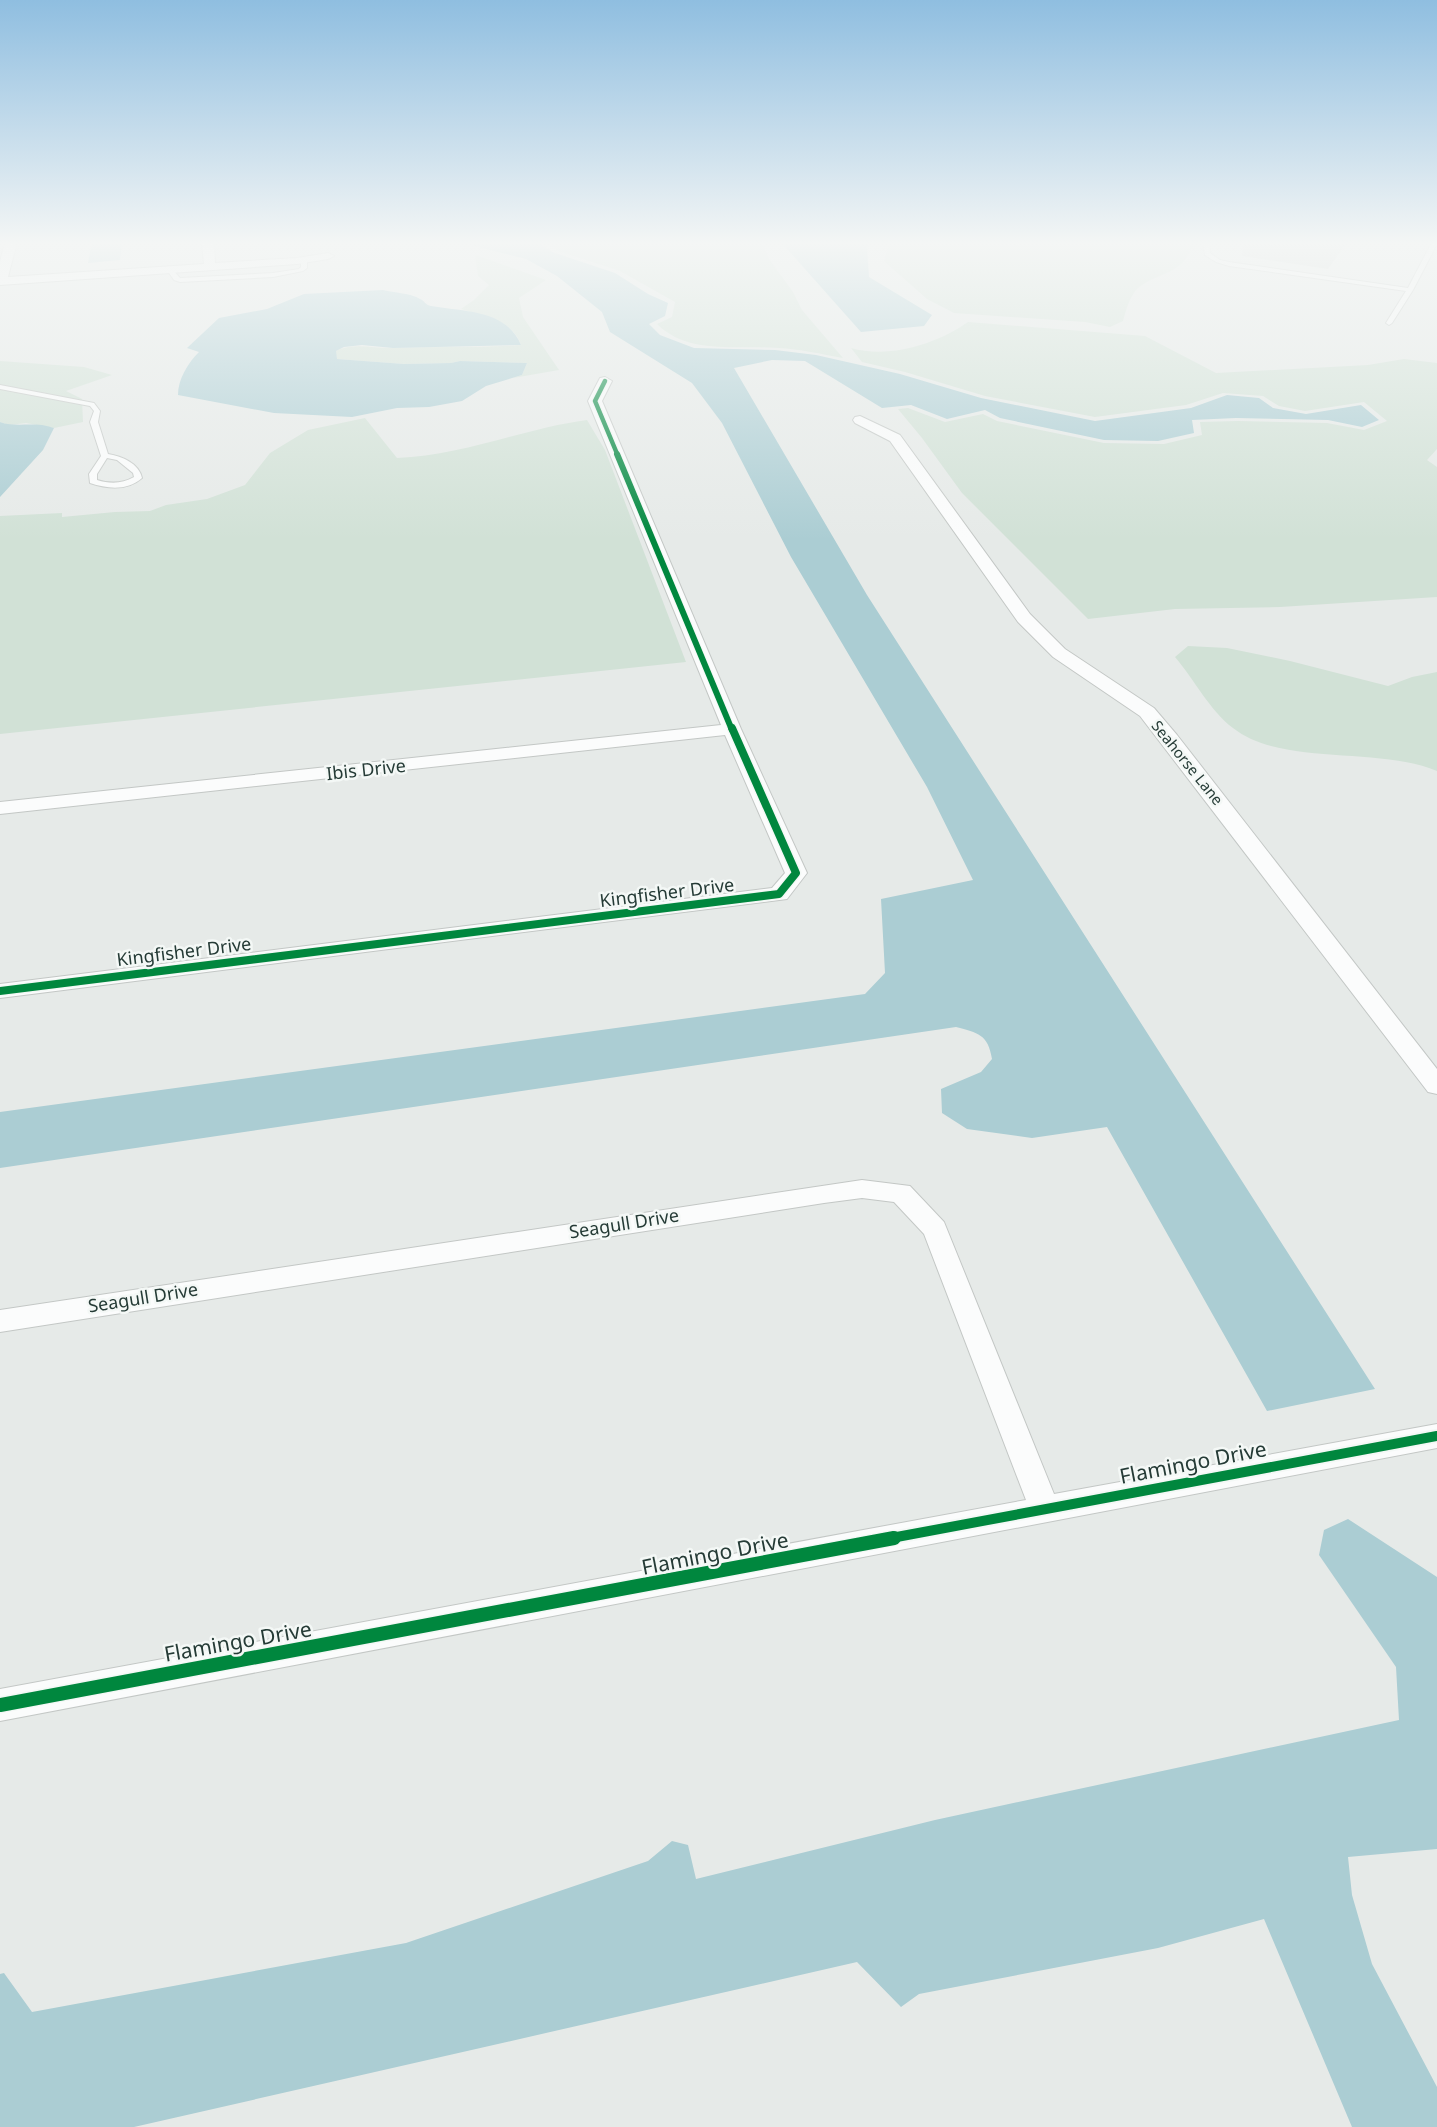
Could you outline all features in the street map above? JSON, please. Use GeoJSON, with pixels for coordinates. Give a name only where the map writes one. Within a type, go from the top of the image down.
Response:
{"type":"FeatureCollection","features":[{"type":"Feature","properties":{"kind":"street","name":"Kingfisher Drive"},"geometry":{"type":"LineString","coordinates":[[0,991],[780,894],[796,873],[732,729],[596,401],[605,381]]}},
{"type":"Feature","properties":{"kind":"street","name":"Seahorse Lane"},"geometry":{"type":"LineString","coordinates":[[860,420],[895,438],[1024,618],[1059,653],[1147,712],[1437,1086]]}},
{"type":"Feature","properties":{"kind":"street","name":"Ibis Drive"},"geometry":{"type":"LineString","coordinates":[[0,808],[732,729]]}},
{"type":"Feature","properties":{"kind":"street","name":"Seagull Drive"},"geometry":{"type":"LineString","coordinates":[[0,1321],[824,1194],[862,1189],[901,1193],[935,1229],[1045,1510]]}},
{"type":"Feature","properties":{"kind":"street","name":"Flamingo Drive"},"geometry":{"type":"LineString","coordinates":[[0,1705],[1437,1436]]}},
{"type":"Feature","properties":{"kind":"lane"},"geometry":{"type":"LineString","coordinates":[[0,387],[92,404],[97,411],[94,422],[105,456]]}},
{"type":"Feature","properties":{"kind":"lane"},"geometry":{"type":"LineString","coordinates":[[105,456],[119,458],[137,472],[138,478],[131,483],[119,485],[102,485],[93,481],[93,474],[105,456]]}},
{"type":"Feature","properties":{"kind":"green space"},"geometry":{"type":"Polygon","coordinates":[[[519,341],[539,341],[559,370],[513,378],[522,375],[527,363],[460,361],[404,364],[337,359],[335,351],[342,348],[365,346],[395,348],[521,345],[519,341]]]}},
{"type":"Feature","properties":{"kind":"green space"},"geometry":{"type":"Polygon","coordinates":[[[688,341],[829,341],[843,358],[794,349],[698,344],[688,341]]]}},
{"type":"Feature","properties":{"kind":"green space"},"geometry":{"type":"Polygon","coordinates":[[[1155,341],[1216,373],[1368,365],[1404,359],[1437,363],[1437,449],[1427,460],[1437,467],[1437,597],[1280,607],[1175,609],[1088,619],[962,493],[898,409],[908,408],[945,422],[983,414],[997,421],[1104,443],[1164,444],[1202,435],[1200,422],[1327,423],[1364,430],[1387,421],[1364,402],[1305,411],[1279,406],[1263,396],[1223,393],[1186,405],[1095,417],[985,396],[905,372],[862,362],[851,348],[881,352],[927,343],[1155,341]]]}},
{"type":"Feature","properties":{"kind":"green space"},"geometry":{"type":"Polygon","coordinates":[[[0,361],[84,367],[112,375],[66,391],[82,399],[83,422],[54,428],[26,423],[9,425],[0,422],[0,361]]]}},
{"type":"Feature","properties":{"kind":"green space"},"geometry":{"type":"Polygon","coordinates":[[[365,418],[397,458],[445,452],[587,420],[605,450],[686,662],[0,734],[0,516],[62,513],[62,517],[150,511],[166,505],[207,499],[245,485],[270,453],[308,430],[365,418]]]}},
{"type":"Feature","properties":{"kind":"green space"},"geometry":{"type":"Polygon","coordinates":[[[1188,646],[1227,648],[1290,661],[1388,686],[1412,677],[1437,672],[1437,771],[1388,759],[1277,748],[1253,740],[1233,728],[1217,713],[1175,657],[1188,646]]]}},
{"type":"Feature","properties":{"kind":"water"},"geometry":{"type":"Polygon","coordinates":[[[194,341],[519,341],[521,345],[393,348],[362,345],[344,347],[336,351],[337,359],[404,364],[460,361],[527,363],[522,375],[486,386],[462,401],[429,407],[397,408],[352,417],[274,413],[178,395],[184,372],[199,352],[187,348],[194,341]]]}},
{"type":"Feature","properties":{"kind":"water"},"geometry":{"type":"Polygon","coordinates":[[[625,341],[676,341],[694,348],[775,350],[816,355],[900,374],[981,398],[1095,421],[1191,408],[1227,395],[1259,398],[1273,408],[1306,414],[1361,405],[1379,420],[1362,427],[1328,420],[1236,418],[1192,420],[1194,433],[1158,441],[1104,440],[1000,418],[985,410],[947,419],[911,405],[882,408],[805,361],[772,360],[734,368],[867,595],[1375,1389],[1267,1411],[1107,1127],[1032,1138],[967,1129],[942,1113],[941,1089],[981,1072],[992,1059],[985,1039],[956,1027],[0,1168],[0,1112],[865,994],[885,973],[881,899],[973,880],[927,787],[791,557],[722,423],[692,383],[625,341]]]}},
{"type":"Feature","properties":{"kind":"water"},"geometry":{"type":"Polygon","coordinates":[[[0,422],[54,428],[43,450],[0,497],[0,422]]]}},
{"type":"Feature","properties":{"kind":"water"},"geometry":{"type":"Polygon","coordinates":[[[1348,1519],[1437,1577],[1437,1849],[1348,1857],[1352,1895],[1372,1964],[1437,2087],[1437,2127],[1352,2127],[1264,1919],[1158,1948],[919,1994],[901,2007],[857,1962],[134,2127],[0,2127],[0,1974],[4,1973],[32,2012],[406,1943],[648,1861],[672,1841],[688,1845],[696,1879],[935,1820],[1399,1720],[1396,1667],[1319,1555],[1324,1530],[1348,1519]]]}},
{"type":"Feature","properties":{"kind":"cycle path"},"geometry":{"type":"LineString","coordinates":[[0,991],[779,894],[796,873],[732,729],[595,401],[605,381]]}},
{"type":"Feature","properties":{"kind":"cycle path"},"geometry":{"type":"LineString","coordinates":[[0,1705],[1437,1436]]}}]}
